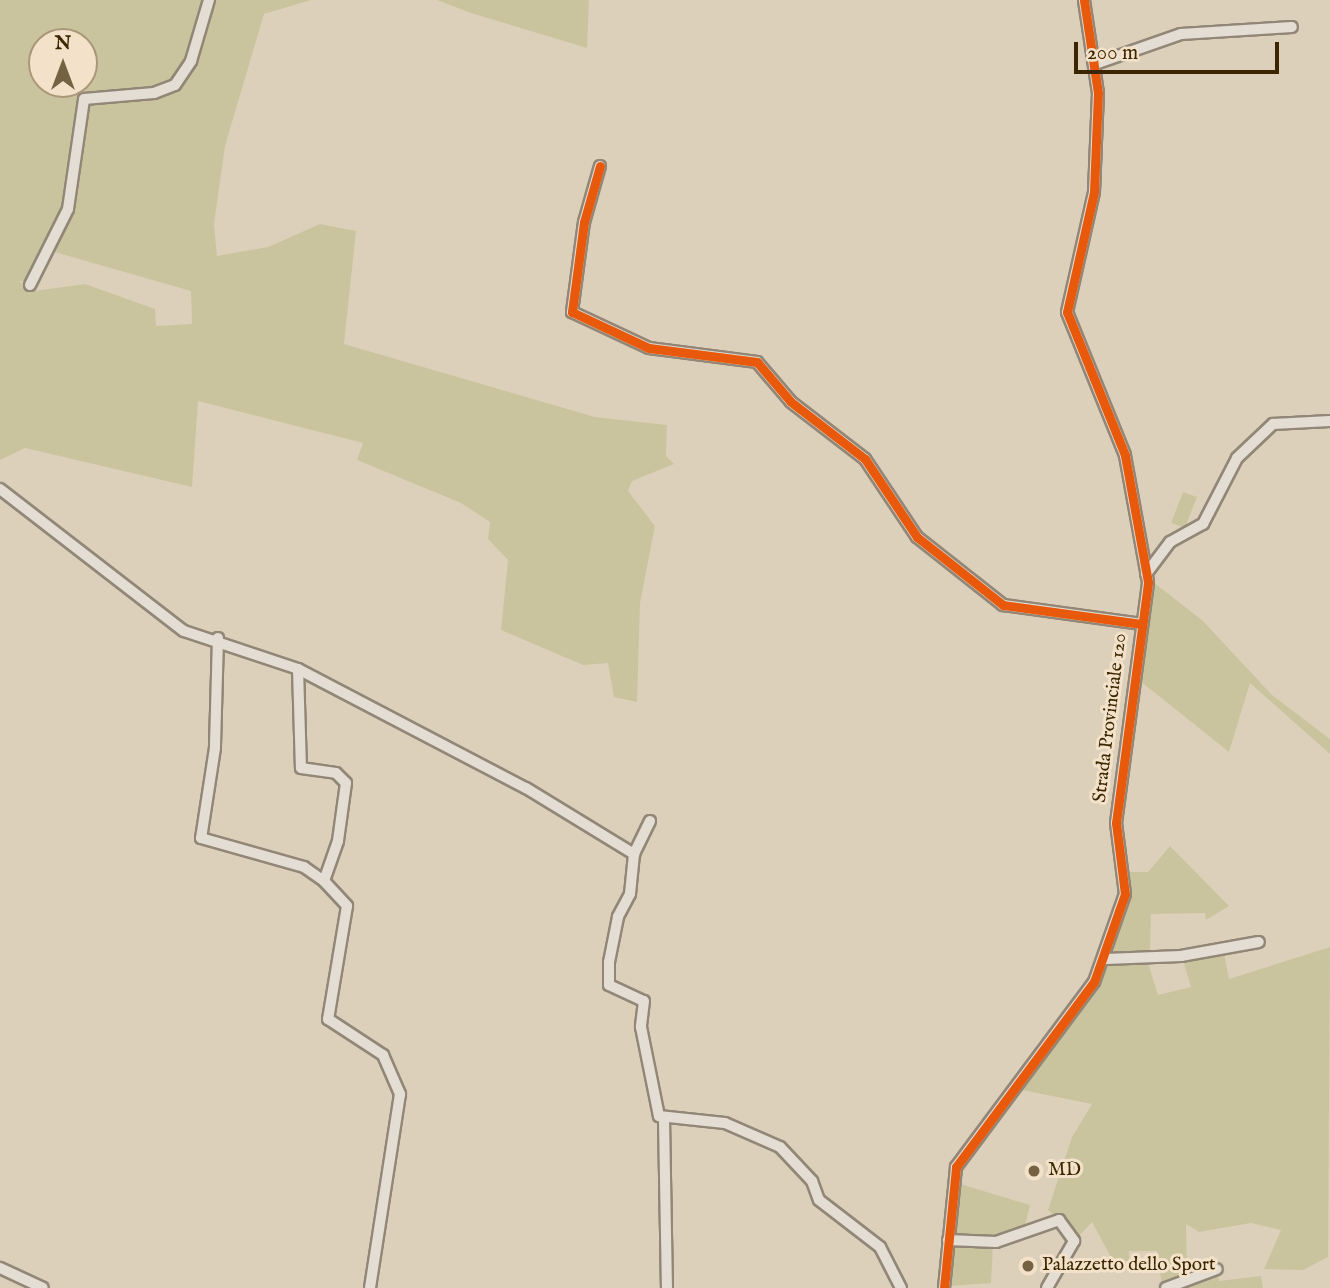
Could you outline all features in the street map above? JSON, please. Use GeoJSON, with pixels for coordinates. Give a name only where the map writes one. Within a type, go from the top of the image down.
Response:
{"type":"FeatureCollection","features":[{"type":"Feature","properties":{"kind":"street"},"geometry":{"type":"LineString","coordinates":[[30,285],[68,209],[84,99],[175,85],[191,61],[209,0]]}},
{"type":"Feature","properties":{"kind":"street","name":"Strada Provinciale 120"},"geometry":{"type":"LineString","coordinates":[[944,1288],[952,1179],[962,1156],[1106,959],[1125,894],[1116,823],[1146,574],[1125,455],[1067,312],[1092,208],[1095,64],[1084,0]]}},
{"type":"Feature","properties":{"kind":"street"},"geometry":{"type":"LineString","coordinates":[[1095,64],[1181,34],[1292,27]]}},
{"type":"Feature","properties":{"kind":"street"},"geometry":{"type":"LineString","coordinates":[[600,166],[584,222],[572,312],[649,348],[757,362],[792,402],[865,459],[917,537],[1003,605],[1140,624]]}},
{"type":"Feature","properties":{"kind":"street"},"geometry":{"type":"LineString","coordinates":[[1146,574],[1170,542],[1203,524],[1237,458],[1273,424],[1330,421]]}},
{"type":"Feature","properties":{"kind":"street"},"geometry":{"type":"LineString","coordinates":[[0,489],[184,631],[218,638],[298,669],[527,789],[634,854]]}},
{"type":"Feature","properties":{"kind":"street"},"geometry":{"type":"LineString","coordinates":[[218,638],[215,748],[201,838],[304,867],[324,881],[346,906],[330,1023],[377,1049],[400,1094],[370,1288]]}},
{"type":"Feature","properties":{"kind":"street"},"geometry":{"type":"LineString","coordinates":[[298,669],[301,768],[336,774],[346,783],[338,841],[324,881]]}},
{"type":"Feature","properties":{"kind":"street"},"geometry":{"type":"LineString","coordinates":[[650,821],[634,854],[630,894],[610,942],[609,985],[642,995],[641,1027],[664,1119],[667,1288]]}},
{"type":"Feature","properties":{"kind":"street"},"geometry":{"type":"LineString","coordinates":[[1106,959],[1181,957],[1259,942]]}},
{"type":"Feature","properties":{"kind":"street"},"geometry":{"type":"LineString","coordinates":[[664,1119],[680,1115],[725,1123],[780,1147],[812,1181],[819,1200],[880,1247],[901,1288]]}},
{"type":"Feature","properties":{"kind":"street"},"geometry":{"type":"LineString","coordinates":[[948,1240],[1004,1241],[1052,1220],[1069,1227],[1074,1241],[1049,1288]]}},
{"type":"Feature","properties":{"kind":"street"},"geometry":{"type":"LineString","coordinates":[[0,1268],[43,1288]]}},
{"type":"Feature","properties":{"kind":"street"},"geometry":{"type":"LineString","coordinates":[[1166,1288],[1217,1269]]}},
{"type":"Feature","properties":{"kind":"shaded area"},"geometry":{"type":"Polygon","coordinates":[[[0,0],[205,0],[189,61],[172,85],[98,96],[98,28],[28,28],[28,98],[81,98],[65,205],[26,281],[19,281],[34,291],[85,284],[155,309],[156,326],[192,324],[191,291],[51,251],[70,211],[85,103],[173,92],[190,68],[212,0],[311,0],[264,14],[225,146],[214,224],[217,256],[268,247],[320,224],[356,231],[344,344],[595,417],[667,425],[666,456],[674,464],[632,481],[628,491],[655,526],[640,603],[637,702],[614,697],[608,663],[583,665],[501,630],[508,560],[488,539],[490,522],[461,503],[357,460],[363,443],[198,401],[192,487],[25,448],[0,460],[0,0]]]}},
{"type":"Feature","properties":{"kind":"shaded area"},"geometry":{"type":"Polygon","coordinates":[[[437,0],[589,0],[587,48],[471,13],[437,0]]]}},
{"type":"Feature","properties":{"kind":"shaded area"},"geometry":{"type":"Polygon","coordinates":[[[1183,492],[1197,497],[1185,528],[1171,523],[1183,492]]]}},
{"type":"Feature","properties":{"kind":"shaded area"},"geometry":{"type":"Polygon","coordinates":[[[1153,582],[1202,620],[1272,695],[1330,739],[1330,754],[1250,683],[1229,752],[1135,677],[1153,582]]]}},
{"type":"Feature","properties":{"kind":"shaded area"},"geometry":{"type":"Polygon","coordinates":[[[1170,846],[1229,906],[1206,920],[1205,913],[1151,914],[1150,954],[1111,956],[1130,872],[1148,872],[1170,846]]]}},
{"type":"Feature","properties":{"kind":"shaded area"},"geometry":{"type":"Polygon","coordinates":[[[1330,947],[1328,1257],[1303,1270],[1264,1269],[1281,1230],[1251,1223],[1199,1232],[1186,1224],[1187,1277],[1162,1286],[1157,1251],[1129,1251],[1129,1261],[1113,1261],[1092,1222],[1078,1237],[1048,1210],[1072,1137],[1092,1104],[1017,1089],[1109,962],[1147,960],[1158,995],[1191,987],[1183,960],[1224,953],[1229,979],[1330,947]]]}},
{"type":"Feature","properties":{"kind":"shaded area"},"geometry":{"type":"Polygon","coordinates":[[[957,1183],[1030,1205],[1025,1226],[1001,1239],[955,1238],[957,1183]]]}},
{"type":"Feature","properties":{"kind":"shaded area"},"geometry":{"type":"Polygon","coordinates":[[[993,1245],[991,1283],[951,1286],[953,1247],[993,1245]]]}},
{"type":"Feature","properties":{"kind":"shaded area"},"geometry":{"type":"Polygon","coordinates":[[[1218,1272],[1219,1281],[1261,1276],[1263,1288],[1178,1288],[1218,1272]]]}},
{"type":"Feature","properties":{"kind":"cycle path"},"geometry":{"type":"LineString","coordinates":[[944,1288],[956,1167],[1094,982],[1125,894],[1116,823],[1148,582],[1125,455],[1067,312],[1094,192],[1098,93],[1084,0]]}},
{"type":"Feature","properties":{"kind":"cycle path"},"geometry":{"type":"LineString","coordinates":[[600,166],[584,222],[572,312],[649,348],[757,362],[791,402],[865,459],[917,537],[1003,605],[1141,624]]}},
{"type":"Feature","properties":{"kind":"place","name":"MD"},"geometry":{"type":"Point","coordinates":[1034,1171]}},
{"type":"Feature","properties":{"kind":"place","name":"Palazzetto dello Sport"},"geometry":{"type":"Point","coordinates":[1028,1266]}}]}
